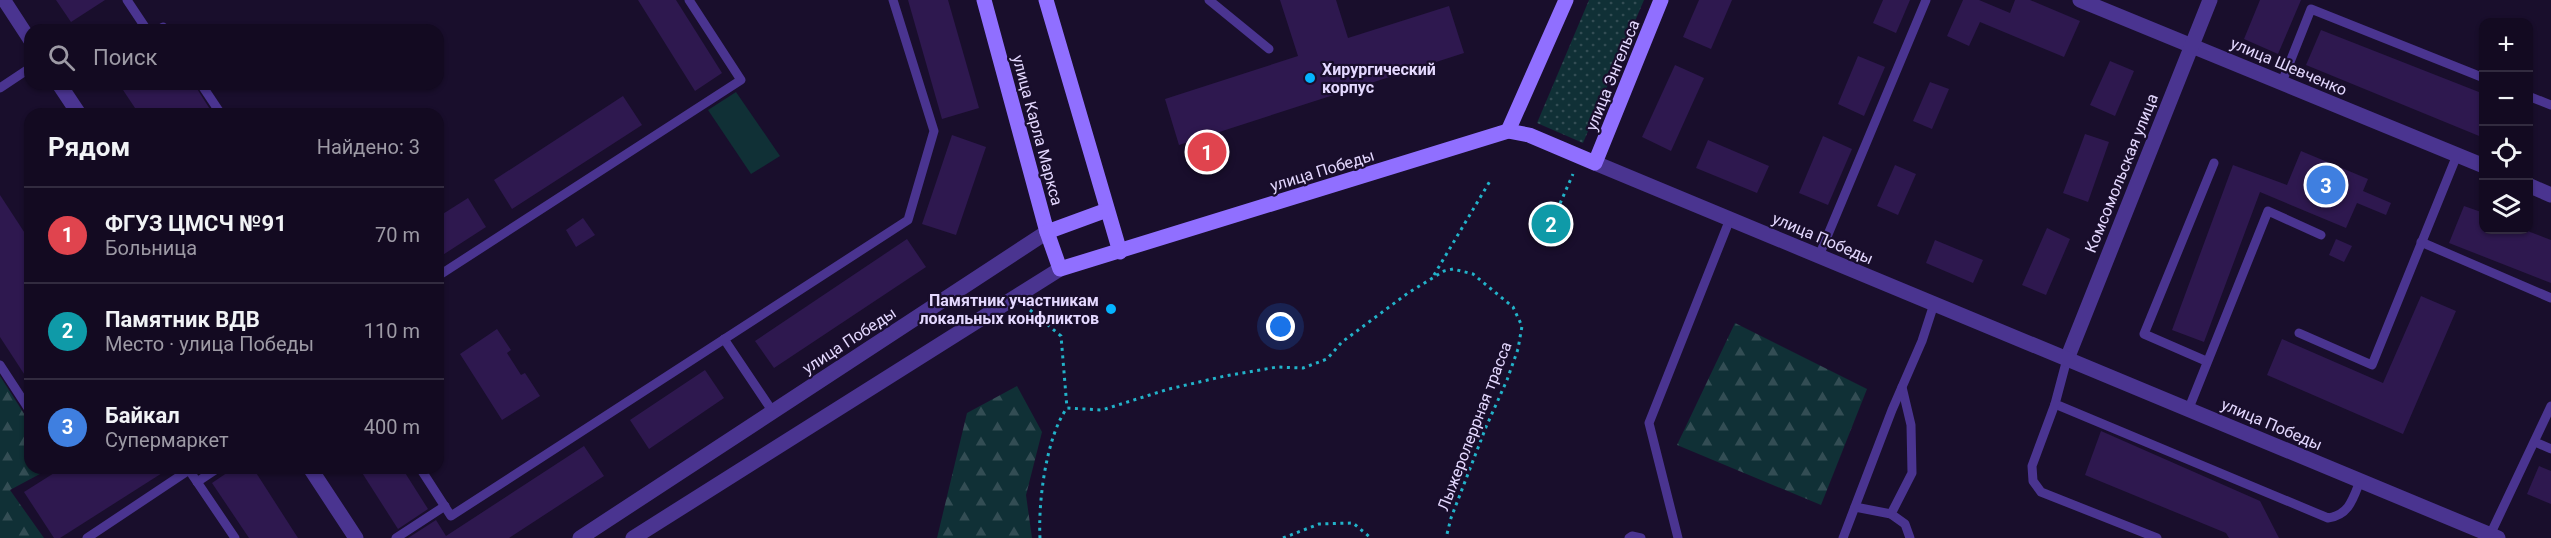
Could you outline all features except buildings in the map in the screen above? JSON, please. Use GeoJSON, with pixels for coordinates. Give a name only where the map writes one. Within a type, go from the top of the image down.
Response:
{"type":"FeatureCollection","features":[{"type":"Feature","properties":{"kind":"main road","name":"улица Карла Маркса"},"geometry":{"type":"LineString","coordinates":[[984,0],[1047,232],[1060,269]]}},
{"type":"Feature","properties":{"kind":"main road"},"geometry":{"type":"LineString","coordinates":[[1046,0],[1120,252]]}},
{"type":"Feature","properties":{"kind":"main road"},"geometry":{"type":"LineString","coordinates":[[1508,131],[1566,0]]}},
{"type":"Feature","properties":{"kind":"main road","name":"улица Энгельса"},"geometry":{"type":"LineString","coordinates":[[1596,163],[1661,0]]}},
{"type":"Feature","properties":{"kind":"main road","name":"улица Победы"},"geometry":{"type":"LineString","coordinates":[[1060,269],[1508,131],[1529,135],[1596,163]]}},
{"type":"Feature","properties":{"kind":"main road","name":"улица Победы"},"geometry":{"type":"LineString","coordinates":[[1047,232],[1107,210]]}},
{"type":"Feature","properties":{"kind":"street"},"geometry":{"type":"LineString","coordinates":[[4,0],[24,31]]}},
{"type":"Feature","properties":{"kind":"street","name":"улица Шевченко"},"geometry":{"type":"LineString","coordinates":[[2080,0],[2479,164]]}},
{"type":"Feature","properties":{"kind":"street","name":"Комсомольская улица"},"geometry":{"type":"LineString","coordinates":[[2067,359],[2210,0]]}},
{"type":"Feature","properties":{"kind":"street"},"geometry":{"type":"LineString","coordinates":[[63,90],[75,108]]}},
{"type":"Feature","properties":{"kind":"street","name":"улица Победы"},"geometry":{"type":"LineString","coordinates":[[1596,163],[2494,536]]}},
{"type":"Feature","properties":{"kind":"street"},"geometry":{"type":"LineString","coordinates":[[2533,187],[2551,195]]}},
{"type":"Feature","properties":{"kind":"street","name":"улица Победы"},"geometry":{"type":"LineString","coordinates":[[580,538],[1047,232]]}},
{"type":"Feature","properties":{"kind":"street","name":"улица Победы"},"geometry":{"type":"LineString","coordinates":[[633,538],[1060,269]]}},
{"type":"Feature","properties":{"kind":"street"},"geometry":{"type":"LineString","coordinates":[[314,474],[356,538]]}},
{"type":"Feature","properties":{"kind":"lane"},"geometry":{"type":"LineString","coordinates":[[128,0],[143,24]]}},
{"type":"Feature","properties":{"kind":"lane"},"geometry":{"type":"LineString","coordinates":[[444,272],[741,80],[689,0]]}},
{"type":"Feature","properties":{"kind":"lane"},"geometry":{"type":"LineString","coordinates":[[424,474],[451,516],[908,220],[934,131],[893,0]]}},
{"type":"Feature","properties":{"kind":"lane"},"geometry":{"type":"LineString","coordinates":[[1209,0],[1269,49]]}},
{"type":"Feature","properties":{"kind":"lane"},"geometry":{"type":"LineString","coordinates":[[1819,256],[1926,0]]}},
{"type":"Feature","properties":{"kind":"lane"},"geometry":{"type":"LineString","coordinates":[[2282,82],[2311,9],[2479,76]]}},
{"type":"Feature","properties":{"kind":"lane"},"geometry":{"type":"LineString","coordinates":[[0,88],[24,73]]}},
{"type":"Feature","properties":{"kind":"lane"},"geometry":{"type":"LineString","coordinates":[[205,90],[217,108]]}},
{"type":"Feature","properties":{"kind":"lane"},"geometry":{"type":"LineString","coordinates":[[2533,98],[2551,105]]}},
{"type":"Feature","properties":{"kind":"lane"},"geometry":{"type":"LineString","coordinates":[[2299,333],[2372,365],[2457,155]]}},
{"type":"Feature","properties":{"kind":"lane"},"geometry":{"type":"LineString","coordinates":[[2206,361],[2144,334],[2214,163]]}},
{"type":"Feature","properties":{"kind":"lane"},"geometry":{"type":"LineString","coordinates":[[2189,408],[2206,361],[2268,212],[2321,235]]}},
{"type":"Feature","properties":{"kind":"lane"},"geometry":{"type":"LineString","coordinates":[[1678,538],[1649,423],[1730,219]]}},
{"type":"Feature","properties":{"kind":"lane"},"geometry":{"type":"LineString","coordinates":[[2421,242],[2551,298]]}},
{"type":"Feature","properties":{"kind":"lane"},"geometry":{"type":"LineString","coordinates":[[1842,538],[1922,341],[1934,304]]}},
{"type":"Feature","properties":{"kind":"lane"},"geometry":{"type":"LineString","coordinates":[[724,339],[772,412]]}},
{"type":"Feature","properties":{"kind":"lane"},"geometry":{"type":"LineString","coordinates":[[2067,359],[2055,404],[2032,466],[2033,481],[2041,492],[2157,538]]}},
{"type":"Feature","properties":{"kind":"lane"},"geometry":{"type":"LineString","coordinates":[[0,365],[24,402]]}},
{"type":"Feature","properties":{"kind":"lane"},"geometry":{"type":"LineString","coordinates":[[1891,514],[1912,473],[1911,425],[1902,387]]}},
{"type":"Feature","properties":{"kind":"lane"},"geometry":{"type":"LineString","coordinates":[[2055,404],[2328,518],[2339,517],[2350,507],[2360,481]]}},
{"type":"Feature","properties":{"kind":"lane"},"geometry":{"type":"LineString","coordinates":[[2494,536],[2551,406]]}},
{"type":"Feature","properties":{"kind":"lane"},"geometry":{"type":"LineString","coordinates":[[2535,442],[2551,449]]}},
{"type":"Feature","properties":{"kind":"lane"},"geometry":{"type":"LineString","coordinates":[[87,538],[183,474]]}},
{"type":"Feature","properties":{"kind":"lane"},"geometry":{"type":"LineString","coordinates":[[192,474],[235,538]]}},
{"type":"Feature","properties":{"kind":"lane"},"geometry":{"type":"LineString","coordinates":[[197,482],[209,474]]}},
{"type":"Feature","properties":{"kind":"lane"},"geometry":{"type":"LineString","coordinates":[[396,538],[445,506]]}},
{"type":"Feature","properties":{"kind":"lane"},"geometry":{"type":"LineString","coordinates":[[1855,507],[1891,514],[1905,524],[1910,538]]}},
{"type":"Feature","properties":{"kind":"lane"},"geometry":{"type":"LineString","coordinates":[[1629,538],[1632,536],[1641,538]]}},
{"type":"Feature","properties":{"kind":"path"},"geometry":{"type":"LineString","coordinates":[[1551,224],[1573,174]]}},
{"type":"Feature","properties":{"kind":"path"},"geometry":{"type":"LineString","coordinates":[[1432,278],[1490,182]]}},
{"type":"Feature","properties":{"kind":"path","name":"Лыжеролеррная трасса"},"geometry":{"type":"LineString","coordinates":[[1068,408],[1102,410],[1169,388],[1276,367],[1303,368],[1327,359],[1342,342],[1444,270],[1453,269],[1473,274],[1513,307],[1522,326],[1518,349],[1507,380],[1482,437],[1451,518],[1446,538]]}},
{"type":"Feature","properties":{"kind":"path"},"geometry":{"type":"LineString","coordinates":[[1030,310],[1061,336],[1068,408],[1058,421],[1051,447],[1039,517],[1040,538]]}},
{"type":"Feature","properties":{"kind":"path"},"geometry":{"type":"LineString","coordinates":[[1283,538],[1319,524],[1353,523],[1371,538]]}},
{"type":"Feature","properties":{"kind":"green space"},"geometry":{"type":"Polygon","coordinates":[[[1589,0],[1644,0],[1583,143],[1537,123],[1589,0]]]}},
{"type":"Feature","properties":{"kind":"green space"},"geometry":{"type":"Polygon","coordinates":[[[736,92],[780,156],[751,174],[708,110],[736,92]]]}},
{"type":"Feature","properties":{"kind":"green space"},"geometry":{"type":"Polygon","coordinates":[[[1735,323],[1867,389],[1821,505],[1677,445],[1735,323]]]}},
{"type":"Feature","properties":{"kind":"green space"},"geometry":{"type":"Polygon","coordinates":[[[0,376],[24,414],[24,474],[40,474],[10,490],[44,538],[0,538],[0,376]]]}},
{"type":"Feature","properties":{"kind":"green space"},"geometry":{"type":"Polygon","coordinates":[[[1017,386],[1042,432],[1026,495],[1032,538],[937,538],[967,413],[1017,386]]]}},
{"type":"Feature","properties":{"kind":"place","name":"Хирургический корпус"},"geometry":{"type":"Point","coordinates":[1310,78]}},
{"type":"Feature","properties":{"kind":"place","name":"ФГУЗ ЦМСЧ №91"},"geometry":{"type":"Point","coordinates":[1207,152]}},
{"type":"Feature","properties":{"kind":"place","name":"Байкал"},"geometry":{"type":"Point","coordinates":[2326,185]}},
{"type":"Feature","properties":{"kind":"place","name":"Памятник ВДВ"},"geometry":{"type":"Point","coordinates":[1551,224]}},
{"type":"Feature","properties":{"kind":"place","name":"Памятник участникам локальных конфликтов"},"geometry":{"type":"Point","coordinates":[1111,309]}}]}
